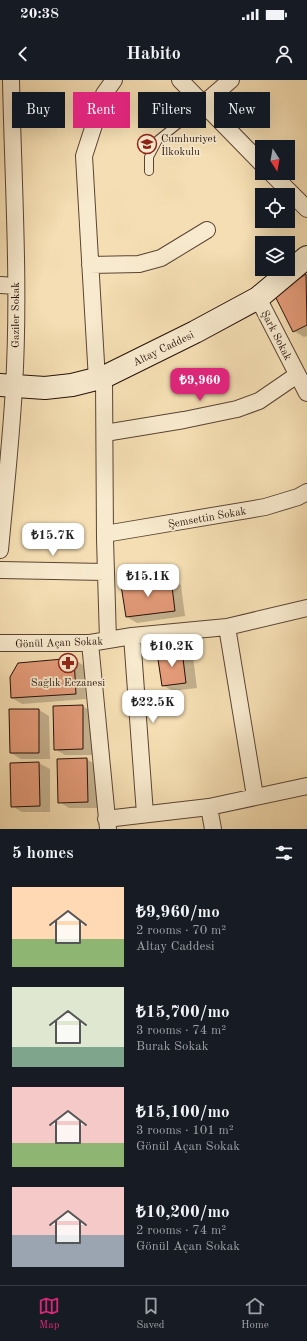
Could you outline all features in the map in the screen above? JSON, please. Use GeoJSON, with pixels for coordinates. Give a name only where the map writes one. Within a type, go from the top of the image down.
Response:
{"type":"FeatureCollection","features":[{"type":"Feature","properties":{"kind":"main road","name":"Altay Caddesi"},"geometry":{"type":"LineString","coordinates":[[7,386],[45,388],[72,385],[100,378],[195,332],[258,298],[307,257]]}},
{"type":"Feature","properties":{"kind":"street","name":"Gaziler Sokak"},"geometry":{"type":"LineString","coordinates":[[0,550],[7,386],[16,286],[11,80]]}},
{"type":"Feature","properties":{"kind":"street"},"geometry":{"type":"LineString","coordinates":[[108,640],[105,534],[105,433],[90,265],[84,156],[104,94],[114,80]]}},
{"type":"Feature","properties":{"kind":"street"},"geometry":{"type":"LineString","coordinates":[[180,80],[192,92]]}},
{"type":"Feature","properties":{"kind":"street"},"geometry":{"type":"LineString","coordinates":[[206,101],[231,80]]}},
{"type":"Feature","properties":{"kind":"street"},"geometry":{"type":"LineString","coordinates":[[206,107],[255,157]]}},
{"type":"Feature","properties":{"kind":"street"},"geometry":{"type":"LineString","coordinates":[[278,180],[307,209]]}},
{"type":"Feature","properties":{"kind":"street"},"geometry":{"type":"LineString","coordinates":[[90,265],[139,264],[161,258],[207,230]]}},
{"type":"Feature","properties":{"kind":"street"},"geometry":{"type":"LineString","coordinates":[[0,285],[16,286]]}},
{"type":"Feature","properties":{"kind":"street","name":"Şark Sokak"},"geometry":{"type":"LineString","coordinates":[[258,298],[307,393]]}},
{"type":"Feature","properties":{"kind":"street"},"geometry":{"type":"LineString","coordinates":[[105,433],[236,409],[259,401],[297,375]]}},
{"type":"Feature","properties":{"kind":"street","name":"Şemsettin Sokak"},"geometry":{"type":"LineString","coordinates":[[105,534],[265,507],[298,497],[307,492]]}},
{"type":"Feature","properties":{"kind":"street"},"geometry":{"type":"LineString","coordinates":[[0,570],[106,572]]}},
{"type":"Feature","properties":{"kind":"street","name":"Gönül Açan Sokak"},"geometry":{"type":"LineString","coordinates":[[0,643],[90,643],[132,636],[227,627],[307,608]]}},
{"type":"Feature","properties":{"kind":"street"},"geometry":{"type":"LineString","coordinates":[[227,627],[255,796]]}},
{"type":"Feature","properties":{"kind":"street"},"geometry":{"type":"LineString","coordinates":[[132,636],[146,814]]}},
{"type":"Feature","properties":{"kind":"street"},"geometry":{"type":"LineString","coordinates":[[90,643],[107,824],[146,814],[209,807],[307,786]]}},
{"type":"Feature","properties":{"kind":"street"},"geometry":{"type":"LineString","coordinates":[[209,807],[213,829]]}},
{"type":"Feature","properties":{"kind":"lane"},"geometry":{"type":"LineString","coordinates":[[149,171],[149,156],[158,140],[173,128]]}},
{"type":"Feature","properties":{"kind":"building"},"geometry":{"type":"Polygon","coordinates":[[[306,274],[307,325],[293,332],[276,298],[277,293],[306,274]]]}},
{"type":"Feature","properties":{"kind":"building"},"geometry":{"type":"Polygon","coordinates":[[[171,578],[175,611],[126,617],[121,585],[171,578]]]}},
{"type":"Feature","properties":{"kind":"building"},"geometry":{"type":"Polygon","coordinates":[[[182,650],[186,683],[162,686],[157,653],[182,650]]]}},
{"type":"Feature","properties":{"kind":"building"},"geometry":{"type":"Polygon","coordinates":[[[74,658],[76,694],[11,698],[10,677],[18,663],[74,658]]]}},
{"type":"Feature","properties":{"kind":"building"},"geometry":{"type":"Polygon","coordinates":[[[83,705],[83,749],[54,750],[53,706],[83,705]]]}},
{"type":"Feature","properties":{"kind":"building"},"geometry":{"type":"Polygon","coordinates":[[[9,709],[39,709],[39,753],[10,753],[9,709]]]}},
{"type":"Feature","properties":{"kind":"building"},"geometry":{"type":"Polygon","coordinates":[[[87,758],[88,802],[58,803],[57,759],[87,758]]]}},
{"type":"Feature","properties":{"kind":"building"},"geometry":{"type":"Polygon","coordinates":[[[39,762],[40,806],[11,807],[10,763],[39,762]]]}},
{"type":"Feature","properties":{"kind":"place","name":"Cumhuriyet İlkokulu"},"geometry":{"type":"Point","coordinates":[147,144]}},
{"type":"Feature","properties":{"kind":"place","name":"Sağlık Eczanesi"},"geometry":{"type":"Point","coordinates":[68,663]}}]}
